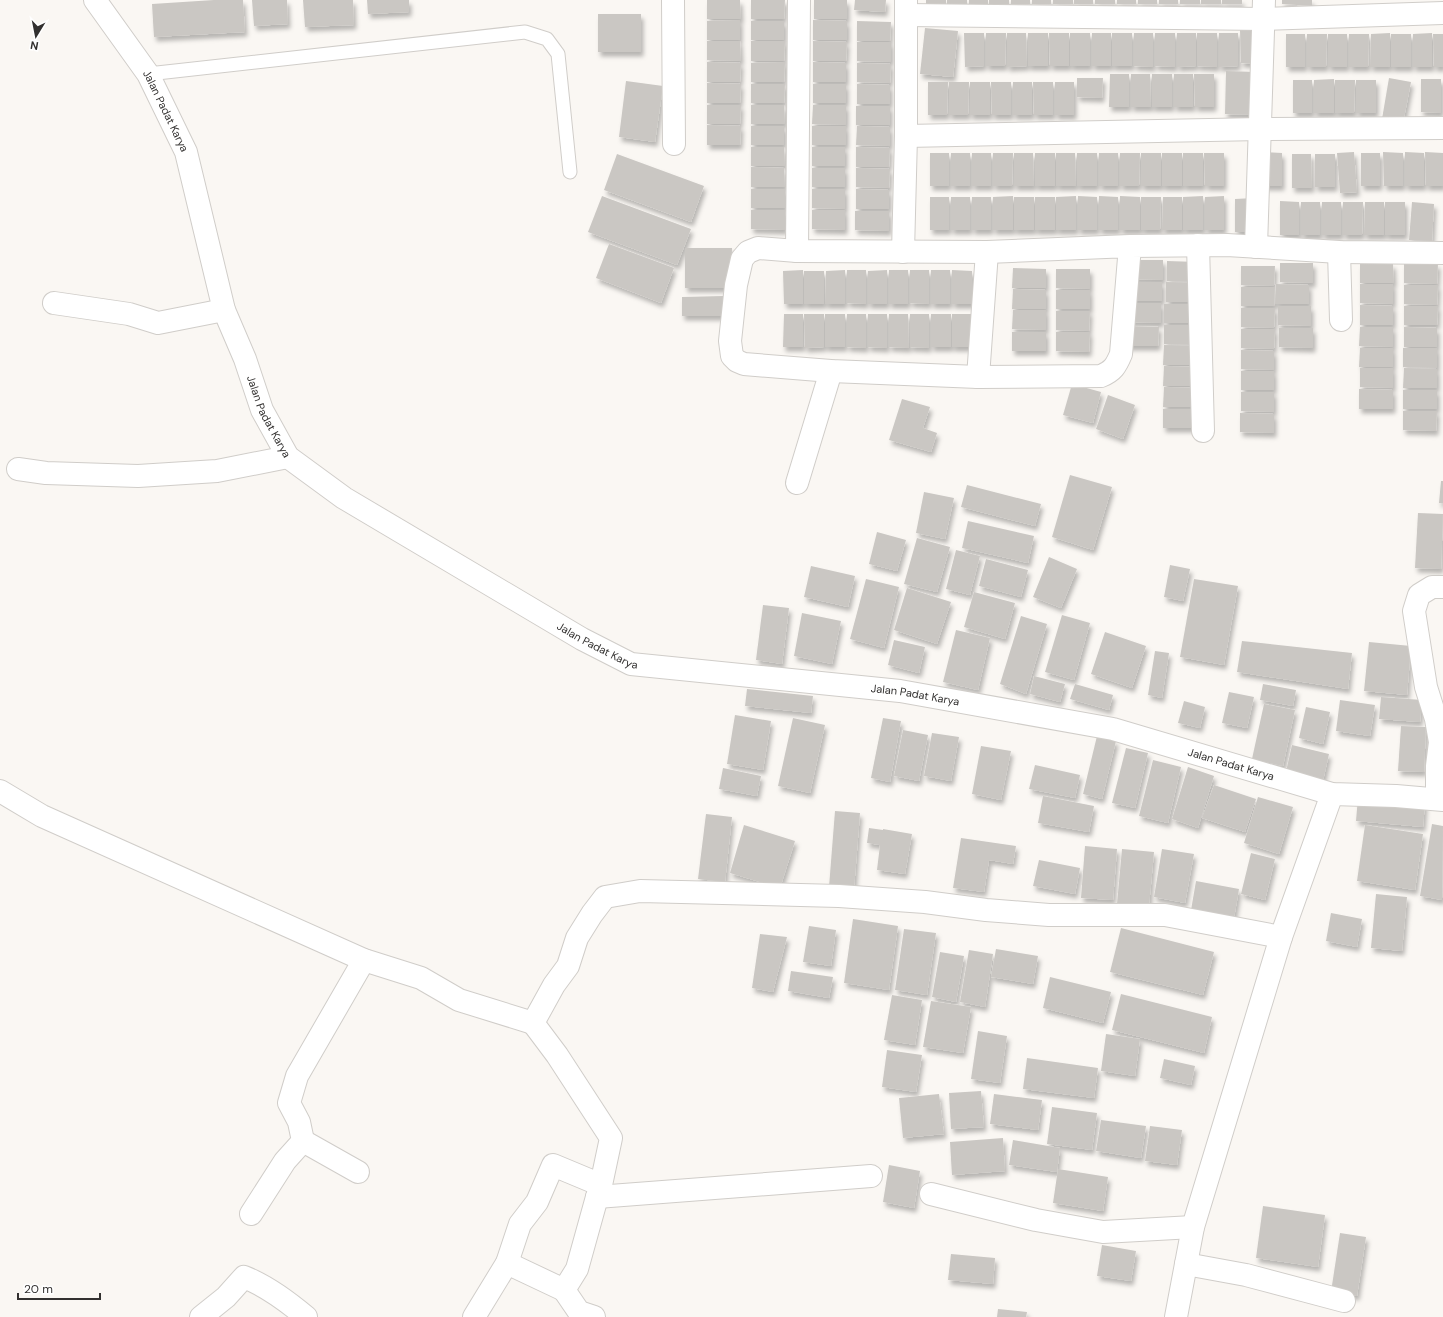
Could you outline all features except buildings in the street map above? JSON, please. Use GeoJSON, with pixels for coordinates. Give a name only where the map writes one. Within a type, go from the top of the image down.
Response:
{"type":"FeatureCollection","features":[{"type":"Feature","properties":{"kind":"street","name":"Jalan Padat Karya"},"geometry":{"type":"LineString","coordinates":[[95,0],[148,74],[186,152],[224,310],[245,359],[262,410],[288,457],[344,498],[582,639],[631,664],[900,692],[1113,729],[1332,794],[1396,796],[1440,800]]}},
{"type":"Feature","properties":{"kind":"street"},"geometry":{"type":"LineString","coordinates":[[673,0],[674,144]]}},
{"type":"Feature","properties":{"kind":"street"},"geometry":{"type":"LineString","coordinates":[[798,251],[799,0]]}},
{"type":"Feature","properties":{"kind":"street"},"geometry":{"type":"LineString","coordinates":[[903,252],[906,136],[906,8],[1264,10],[1443,13]]}},
{"type":"Feature","properties":{"kind":"street"},"geometry":{"type":"LineString","coordinates":[[1256,247],[1264,10]]}},
{"type":"Feature","properties":{"kind":"street"},"geometry":{"type":"LineString","coordinates":[[906,136],[1261,129],[1443,128]]}},
{"type":"Feature","properties":{"kind":"street"},"geometry":{"type":"LineString","coordinates":[[1198,245],[1203,431]]}},
{"type":"Feature","properties":{"kind":"street"},"geometry":{"type":"LineString","coordinates":[[1130,246],[1120,354],[1117,363],[1110,372],[1101,376],[978,377],[831,371],[754,366],[737,361],[732,356],[730,340],[737,278],[744,256],[752,249],[758,248],[798,251],[987,252],[1130,246],[1228,245],[1339,252],[1443,253]]}},
{"type":"Feature","properties":{"kind":"street"},"geometry":{"type":"LineString","coordinates":[[978,377],[987,252]]}},
{"type":"Feature","properties":{"kind":"street"},"geometry":{"type":"LineString","coordinates":[[1339,252],[1341,320]]}},
{"type":"Feature","properties":{"kind":"street"},"geometry":{"type":"LineString","coordinates":[[54,303],[129,314],[158,323],[224,310]]}},
{"type":"Feature","properties":{"kind":"street"},"geometry":{"type":"LineString","coordinates":[[797,483],[831,371]]}},
{"type":"Feature","properties":{"kind":"street"},"geometry":{"type":"LineString","coordinates":[[18,469],[46,474],[138,476],[217,471],[288,457]]}},
{"type":"Feature","properties":{"kind":"street"},"geometry":{"type":"LineString","coordinates":[[1440,800],[1437,766],[1440,742],[1436,719],[1426,687],[1414,611],[1419,595],[1432,587],[1443,587]]}},
{"type":"Feature","properties":{"kind":"street"},"geometry":{"type":"LineString","coordinates":[[0,790],[42,816],[364,960],[421,978],[459,1000],[533,1023],[557,1055],[611,1138],[599,1191],[576,1269],[564,1290]]}},
{"type":"Feature","properties":{"kind":"street"},"geometry":{"type":"LineString","coordinates":[[1176,1317],[1193,1227],[1281,938],[1332,794]]}},
{"type":"Feature","properties":{"kind":"street"},"geometry":{"type":"LineString","coordinates":[[533,1023],[554,985],[568,966],[577,938],[592,914],[606,897],[640,891],[713,891],[839,896],[925,902],[986,910],[1049,915],[1165,915],[1281,938]]}},
{"type":"Feature","properties":{"kind":"street"},"geometry":{"type":"LineString","coordinates":[[358,1172],[303,1141],[299,1122],[289,1103],[297,1076],[364,960]]}},
{"type":"Feature","properties":{"kind":"street"},"geometry":{"type":"LineString","coordinates":[[250,1214],[285,1161],[303,1141]]}},
{"type":"Feature","properties":{"kind":"street"},"geometry":{"type":"LineString","coordinates":[[474,1317],[507,1263],[520,1224],[537,1202],[553,1165],[599,1191],[870,1176]]}},
{"type":"Feature","properties":{"kind":"street"},"geometry":{"type":"LineString","coordinates":[[931,1194],[1036,1220],[1103,1232],[1193,1227]]}},
{"type":"Feature","properties":{"kind":"street"},"geometry":{"type":"LineString","coordinates":[[507,1263],[564,1290],[579,1312],[594,1317]]}},
{"type":"Feature","properties":{"kind":"street"},"geometry":{"type":"LineString","coordinates":[[1186,1264],[1246,1275],[1344,1301]]}},
{"type":"Feature","properties":{"kind":"street"},"geometry":{"type":"LineString","coordinates":[[201,1317],[226,1297],[244,1276],[270,1290],[306,1317]]}},
{"type":"Feature","properties":{"kind":"lane"},"geometry":{"type":"LineString","coordinates":[[148,74],[525,32],[547,38],[558,54],[570,172]]}}]}
